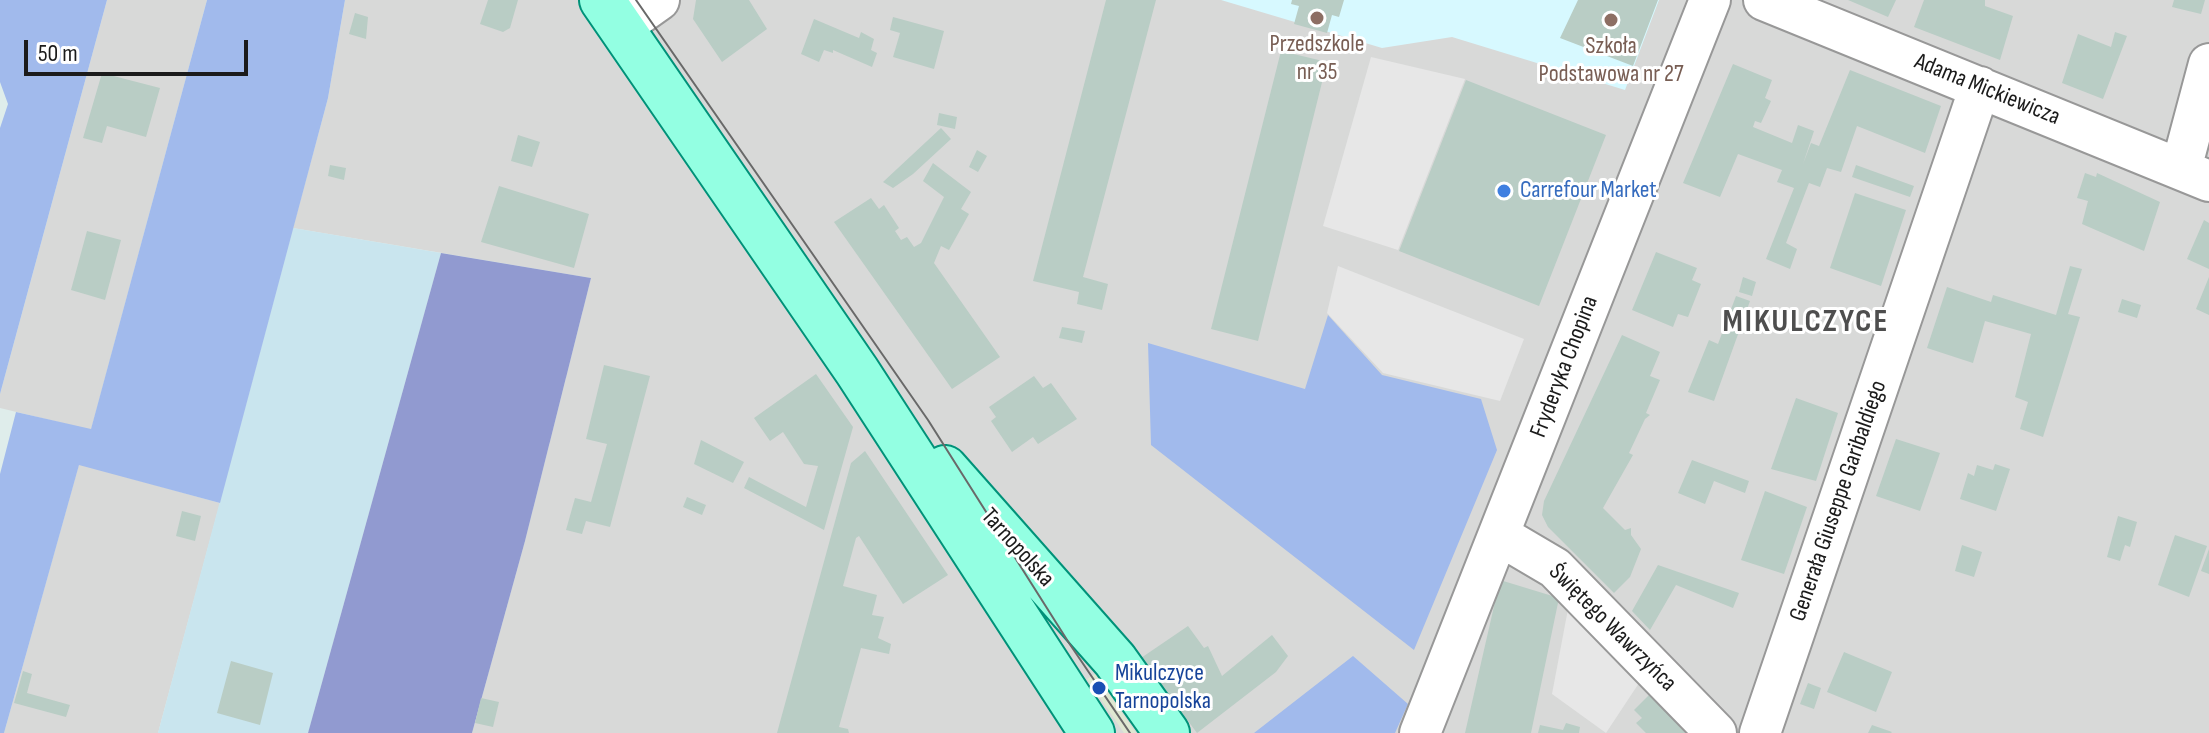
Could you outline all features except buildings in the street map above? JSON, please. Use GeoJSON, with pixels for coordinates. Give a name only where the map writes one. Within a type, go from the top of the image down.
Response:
{"type":"FeatureCollection","features":[{"type":"Feature","properties":{"kind":"main road","name":"Tarnopolska"},"geometry":{"type":"LineString","coordinates":[[612,14],[857,371],[1092,733]]}},
{"type":"Feature","properties":{"kind":"main road","name":"Tarnopolska"},"geometry":{"type":"LineString","coordinates":[[857,371],[1115,660],[1167,733]]}},
{"type":"Feature","properties":{"kind":"street"},"geometry":{"type":"LineString","coordinates":[[612,14],[659,0]]}},
{"type":"Feature","properties":{"kind":"street","name":"Fryderyka Chopina"},"geometry":{"type":"LineString","coordinates":[[1420,733],[1710,0]]}},
{"type":"Feature","properties":{"kind":"street","name":"Adama Mickiewicza"},"geometry":{"type":"LineString","coordinates":[[1764,0],[2195,175]]}},
{"type":"Feature","properties":{"kind":"street"},"geometry":{"type":"LineString","coordinates":[[2195,175],[2209,64]]}},
{"type":"Feature","properties":{"kind":"street","name":"Generała Giuseppe Garibaldiego"},"geometry":{"type":"LineString","coordinates":[[1760,733],[1980,87]]}},
{"type":"Feature","properties":{"kind":"street","name":"Świętego Wawrzyńca"},"geometry":{"type":"LineString","coordinates":[[1499,535],[1555,568],[1716,733]]}},
{"type":"Feature","properties":{"kind":"shaded area"},"geometry":{"type":"Polygon","coordinates":[[[0,0],[107,0],[0,394],[0,128],[8,104],[0,82],[0,0]]]}},
{"type":"Feature","properties":{"kind":"shaded area"},"geometry":{"type":"Polygon","coordinates":[[[107,0],[207,0],[91,430],[0,408],[0,394],[107,0]]]}},
{"type":"Feature","properties":{"kind":"shaded area"},"geometry":{"type":"Polygon","coordinates":[[[207,0],[345,0],[328,98],[220,503],[79,465],[4,733],[0,733],[0,474],[16,412],[91,429],[207,0]]]}},
{"type":"Feature","properties":{"kind":"shaded area"},"geometry":{"type":"Polygon","coordinates":[[[345,0],[2209,0],[2209,733],[472,733],[525,541],[591,278],[293,228],[328,98],[345,0]]]}},
{"type":"Feature","properties":{"kind":"shaded area"},"geometry":{"type":"Polygon","coordinates":[[[1221,0],[1659,0],[1625,90],[1452,37],[1382,48],[1221,0]]]}},
{"type":"Feature","properties":{"kind":"shaded area"},"geometry":{"type":"Polygon","coordinates":[[[1371,57],[1465,79],[1398,250],[1323,226],[1371,57]]]}},
{"type":"Feature","properties":{"kind":"shaded area"},"geometry":{"type":"Polygon","coordinates":[[[293,228],[441,253],[308,733],[158,733],[293,228]]]}},
{"type":"Feature","properties":{"kind":"shaded area"},"geometry":{"type":"Polygon","coordinates":[[[441,253],[591,278],[525,541],[472,733],[308,733],[441,253]]]}},
{"type":"Feature","properties":{"kind":"shaded area"},"geometry":{"type":"Polygon","coordinates":[[[1338,266],[1524,339],[1500,401],[1383,373],[1327,313],[1338,266]]]}},
{"type":"Feature","properties":{"kind":"shaded area"},"geometry":{"type":"Polygon","coordinates":[[[1328,315],[1382,375],[1481,399],[1497,450],[1414,650],[1151,445],[1148,343],[1305,389],[1328,315]]]}},
{"type":"Feature","properties":{"kind":"shaded area"},"geometry":{"type":"Polygon","coordinates":[[[79,464],[220,503],[158,733],[4,733],[79,464]]]}},
{"type":"Feature","properties":{"kind":"shaded area"},"geometry":{"type":"Polygon","coordinates":[[[1568,609],[1641,680],[1606,733],[1552,694],[1568,609]]]}},
{"type":"Feature","properties":{"kind":"shaded area"},"geometry":{"type":"Polygon","coordinates":[[[1353,656],[1408,704],[1395,733],[1254,733],[1353,656]]]}},
{"type":"Feature","properties":{"kind":"shaded area"},"geometry":{"type":"Polygon","coordinates":[[[1095,674],[1136,733],[1124,733],[1087,679],[1095,674]]]}},
{"type":"Feature","properties":{"kind":"tram line"},"geometry":{"type":"LineString","coordinates":[[636,0],[928,420],[1069,643],[1130,733]]}},
{"type":"Feature","properties":{"kind":"place","name":"Przedszkole nr 35"},"geometry":{"type":"Point","coordinates":[1317,18]}},
{"type":"Feature","properties":{"kind":"place","name":"Szkoła Podstawowa nr 27"},"geometry":{"type":"Point","coordinates":[1611,20]}},
{"type":"Feature","properties":{"kind":"place","name":"Carrefour Market"},"geometry":{"type":"Point","coordinates":[1504,191]}},
{"type":"Feature","properties":{"kind":"place","name":"Mikulczyce Tarnopolska"},"geometry":{"type":"Point","coordinates":[1099,688]}},
{"type":"Feature","properties":{"kind":"district","name":"MIKULCZYCE"},"geometry":{"type":"Point","coordinates":[1806,323]}}]}
